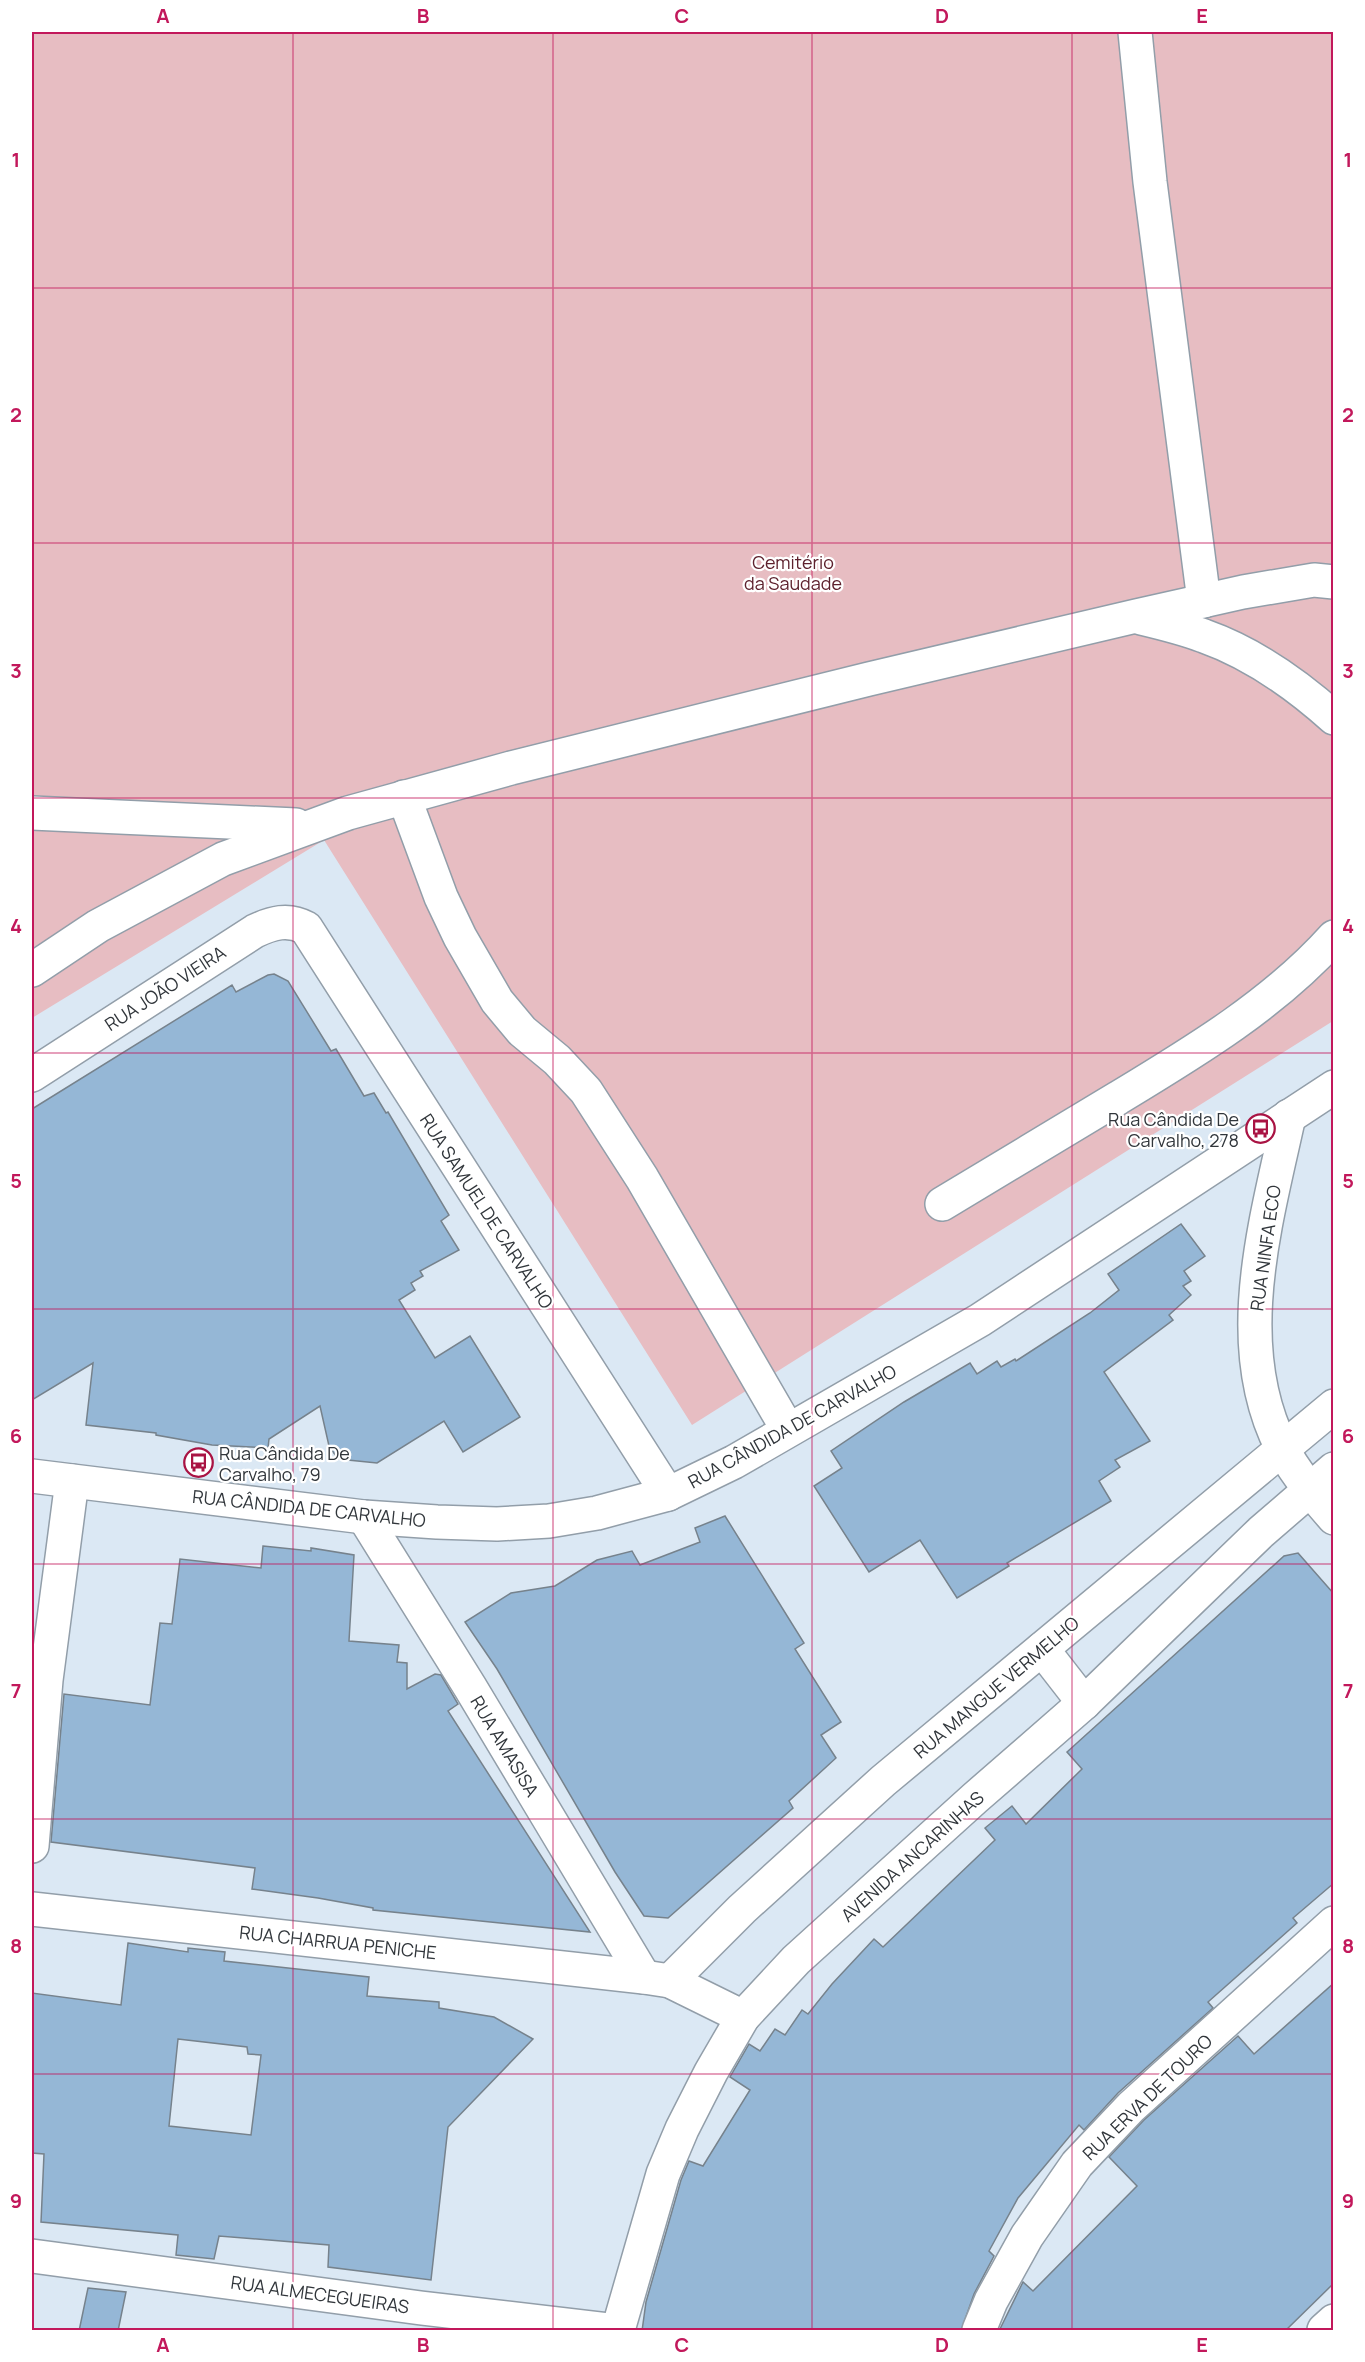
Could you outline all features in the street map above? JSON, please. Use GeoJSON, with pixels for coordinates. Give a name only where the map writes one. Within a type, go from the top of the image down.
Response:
{"type":"FeatureCollection","features":[{"type":"Feature","properties":{"kind":"street"},"geometry":{"type":"LineString","coordinates":[[1135,32],[1150,182],[1204,601]]}},
{"type":"Feature","properties":{"kind":"street"},"geometry":{"type":"LineString","coordinates":[[32,970],[98,926],[223,859],[311,826],[404,797],[857,682],[1136,616],[1314,580],[1334,582]]}},
{"type":"Feature","properties":{"kind":"street"},"geometry":{"type":"LineString","coordinates":[[1136,616],[1204,636],[1253,657],[1315,700],[1334,718]]}},
{"type":"Feature","properties":{"kind":"street"},"geometry":{"type":"LineString","coordinates":[[404,797],[427,853],[441,897],[460,937],[497,1002],[522,1031],[557,1060],[586,1091],[642,1178],[788,1430]]}},
{"type":"Feature","properties":{"kind":"street"},"geometry":{"type":"LineString","coordinates":[[32,813],[311,826]]}},
{"type":"Feature","properties":{"kind":"street","name":"RUA JOÃO VIEIRA"},"geometry":{"type":"LineString","coordinates":[[32,1075],[255,931],[270,924],[288,922],[306,928]]}},
{"type":"Feature","properties":{"kind":"street","name":"RUA SAMUEL DE CARVALHO"},"geometry":{"type":"LineString","coordinates":[[306,928],[668,1494]]}},
{"type":"Feature","properties":{"kind":"street"},"geometry":{"type":"LineString","coordinates":[[942,1204],[1178,1062],[1263,1002],[1310,963],[1334,936]]}},
{"type":"Feature","properties":{"kind":"street","name":"RUA CÂNDIDA DE CARVALHO"},"geometry":{"type":"LineString","coordinates":[[32,1476],[364,1517],[461,1523],[549,1521],[597,1513],[668,1494],[734,1462],[980,1320],[1334,1087]]}},
{"type":"Feature","properties":{"kind":"street","name":"RUA NINFA ECO"},"geometry":{"type":"LineString","coordinates":[[1288,1116],[1259,1264],[1255,1322],[1257,1367],[1264,1402],[1282,1449],[1322,1480],[1334,1518]]}},
{"type":"Feature","properties":{"kind":"street","name":"RUA MANGUE VERMELHO"},"geometry":{"type":"LineString","coordinates":[[657,1979],[742,1909],[883,1781],[1334,1406]]}},
{"type":"Feature","properties":{"kind":"street","name":"AVENIDA ANCARINHAS"},"geometry":{"type":"LineString","coordinates":[[618,2331],[663,2174],[682,2129],[711,2072],[744,2017],[796,1960],[1084,1703],[1178,1611],[1322,1480]]}},
{"type":"Feature","properties":{"kind":"street"},"geometry":{"type":"LineString","coordinates":[[32,1845],[46,1680],[72,1481]]}},
{"type":"Feature","properties":{"kind":"street","name":"RUA AMASISA"},"geometry":{"type":"LineString","coordinates":[[364,1517],[657,1979]]}},
{"type":"Feature","properties":{"kind":"street"},"geometry":{"type":"LineString","coordinates":[[1042,1649],[1084,1703]]}},
{"type":"Feature","properties":{"kind":"street","name":"RUA CHARRUA PENICHE"},"geometry":{"type":"LineString","coordinates":[[32,1909],[657,1979]]}},
{"type":"Feature","properties":{"kind":"street","name":"RUA ERVA DE TOURO"},"geometry":{"type":"LineString","coordinates":[[979,2331],[991,2301],[1027,2236],[1077,2164],[1131,2107],[1334,1923]]}},
{"type":"Feature","properties":{"kind":"street"},"geometry":{"type":"LineString","coordinates":[[657,1979],[744,2017]]}},
{"type":"Feature","properties":{"kind":"street","name":"RUA ALMECEGUEIRAS"},"geometry":{"type":"LineString","coordinates":[[32,2256],[608,2331]]}},
{"type":"Feature","properties":{"kind":"street"},"geometry":{"type":"LineString","coordinates":[[1324,2331],[1334,2321]]}},
{"type":"Feature","properties":{"kind":"green space","name":"Cemitério da Saudade"},"geometry":{"type":"Polygon","coordinates":[[[32,32],[1333,32],[1333,1021],[692,1425],[324,840],[32,1018],[32,32]]]}},
{"type":"Feature","properties":{"kind":"building"},"geometry":{"type":"Polygon","coordinates":[[[274,974],[288,981],[331,1051],[336,1049],[364,1096],[374,1093],[386,1113],[388,1112],[449,1215],[441,1221],[459,1250],[420,1271],[423,1276],[411,1283],[415,1290],[399,1300],[435,1358],[470,1336],[520,1417],[463,1452],[444,1421],[377,1463],[338,1459],[329,1446],[320,1406],[269,1439],[268,1448],[212,1445],[156,1435],[156,1433],[86,1425],[93,1363],[32,1400],[32,1109],[232,985],[236,992],[274,974]]]}},
{"type":"Feature","properties":{"kind":"building"},"geometry":{"type":"Polygon","coordinates":[[[1181,1224],[1205,1256],[1184,1271],[1191,1281],[1183,1286],[1191,1295],[1169,1315],[1173,1320],[1104,1372],[1150,1441],[1115,1460],[1120,1467],[1099,1481],[1111,1501],[1007,1563],[1009,1566],[957,1598],[920,1540],[869,1572],[814,1486],[842,1468],[831,1451],[904,1402],[970,1363],[977,1374],[997,1361],[1001,1367],[1015,1359],[1016,1361],[1090,1313],[1119,1290],[1108,1274],[1181,1224]]]}},
{"type":"Feature","properties":{"kind":"building"},"geometry":{"type":"Polygon","coordinates":[[[725,1516],[804,1643],[795,1649],[841,1722],[821,1735],[836,1758],[789,1801],[793,1808],[668,1918],[644,1916],[615,1872],[497,1669],[465,1622],[511,1593],[555,1586],[597,1560],[632,1551],[640,1565],[700,1542],[695,1528],[725,1516]]]}},
{"type":"Feature","properties":{"kind":"building"},"geometry":{"type":"Polygon","coordinates":[[[263,1546],[311,1551],[311,1548],[354,1555],[349,1641],[399,1645],[397,1662],[407,1663],[407,1689],[435,1674],[441,1675],[458,1704],[448,1711],[590,1932],[373,1910],[373,1908],[318,1898],[252,1889],[255,1868],[51,1842],[64,1694],[150,1705],[160,1623],[172,1624],[180,1559],[261,1568],[263,1546]]]}},
{"type":"Feature","properties":{"kind":"building"},"geometry":{"type":"Polygon","coordinates":[[[1298,1553],[1334,1594],[1334,1883],[1293,1918],[1297,1923],[1208,2002],[1213,2008],[1118,2093],[1084,2130],[1079,2125],[1018,2198],[989,2251],[994,2256],[974,2294],[961,2331],[642,2331],[646,2302],[681,2180],[689,2161],[703,2166],[750,2090],[730,2077],[749,2044],[760,2051],[775,2029],[785,2035],[802,2010],[808,2014],[832,1984],[874,1939],[883,1947],[995,1840],[985,1828],[1012,1806],[1026,1824],[1082,1769],[1067,1752],[1284,1556],[1298,1553]]]}},
{"type":"Feature","properties":{"kind":"building"},"geometry":{"type":"Polygon","coordinates":[[[128,1943],[188,1952],[188,1948],[225,1952],[224,1961],[369,1977],[367,1996],[439,2002],[439,2008],[494,2017],[533,2039],[448,2127],[431,2280],[328,2267],[329,2245],[219,2236],[214,2259],[176,2255],[178,2235],[41,2222],[44,2154],[32,2153],[32,1993],[121,2005],[128,1943]],[[178,2039],[169,2126],[251,2135],[261,2055],[248,2054],[247,2047],[178,2039]]]}},
{"type":"Feature","properties":{"kind":"building"},"geometry":{"type":"Polygon","coordinates":[[[1334,1983],[1334,2283],[1285,2331],[999,2331],[1023,2282],[1033,2291],[1137,2186],[1109,2157],[1144,2120],[1238,2036],[1254,2054],[1334,1983]]]}},
{"type":"Feature","properties":{"kind":"building"},"geometry":{"type":"Polygon","coordinates":[[[88,2288],[126,2292],[118,2331],[79,2331],[88,2288]]]}},
{"type":"Feature","properties":{"kind":"place","name":"Rua Cândida De Carvalho, 278"},"geometry":{"type":"Point","coordinates":[1260,1129]}},
{"type":"Feature","properties":{"kind":"place","name":"Rua Cândida De Carvalho, 79"},"geometry":{"type":"Point","coordinates":[198,1463]}}]}
